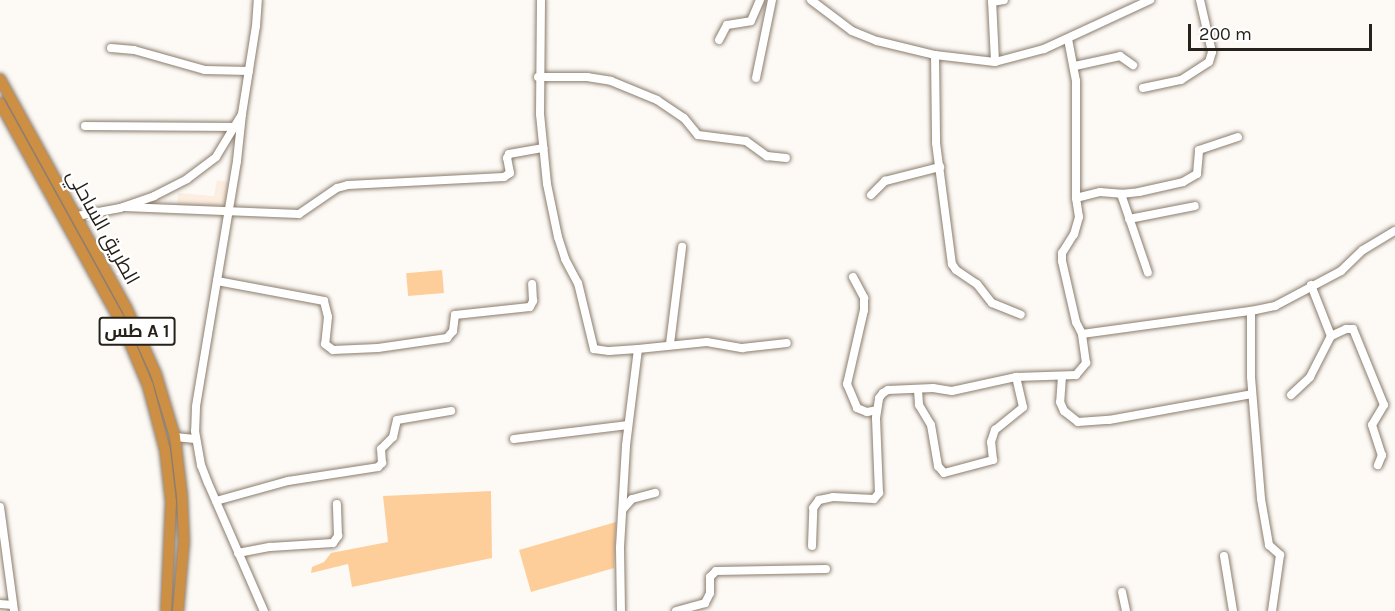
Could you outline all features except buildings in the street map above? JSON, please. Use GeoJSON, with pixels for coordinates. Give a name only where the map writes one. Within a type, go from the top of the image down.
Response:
{"type":"FeatureCollection","features":[{"type":"Feature","properties":{"kind":"highway","name":"الطريق الساحلي"},"geometry":{"type":"LineString","coordinates":[[0,79],[76,216],[141,339],[156,374],[174,437],[182,496],[184,541],[178,611]]}},
{"type":"Feature","properties":{"kind":"highway","name":"الطريق الساحلي"},"geometry":{"type":"LineString","coordinates":[[0,103],[122,324],[148,386],[165,450],[171,502],[166,611]]}},
{"type":"Feature","properties":{"kind":"street"},"geometry":{"type":"LineString","coordinates":[[258,0],[229,213],[196,407],[195,439],[201,465],[264,611]]}},
{"type":"Feature","properties":{"kind":"street"},"geometry":{"type":"LineString","coordinates":[[541,0],[538,77],[543,148],[558,237],[565,259],[578,283],[592,345],[600,351],[707,342],[742,348],[787,343]]}},
{"type":"Feature","properties":{"kind":"street"},"geometry":{"type":"LineString","coordinates":[[719,40],[727,25],[751,21],[760,0]]}},
{"type":"Feature","properties":{"kind":"street"},"geometry":{"type":"LineString","coordinates":[[756,78],[772,0]]}},
{"type":"Feature","properties":{"kind":"street"},"geometry":{"type":"LineString","coordinates":[[811,0],[852,31],[877,40],[935,55],[996,62],[1027,55],[1068,39],[1150,0]]}},
{"type":"Feature","properties":{"kind":"street"},"geometry":{"type":"LineString","coordinates":[[996,62],[992,1],[1004,0]]}},
{"type":"Feature","properties":{"kind":"street"},"geometry":{"type":"LineString","coordinates":[[1143,88],[1180,80],[1209,62],[1212,52],[1200,0]]}},
{"type":"Feature","properties":{"kind":"street"},"geometry":{"type":"LineString","coordinates":[[812,546],[813,508],[819,500],[833,497],[874,499],[879,494],[877,410],[879,398],[888,390],[936,388],[952,391],[1016,377],[1076,375],[1083,369],[1086,363],[1082,334],[1076,322],[1062,261],[1065,245],[1078,222],[1075,66],[1068,39]]}},
{"type":"Feature","properties":{"kind":"street"},"geometry":{"type":"LineString","coordinates":[[111,48],[134,50],[205,70],[249,71]]}},
{"type":"Feature","properties":{"kind":"street"},"geometry":{"type":"LineString","coordinates":[[935,55],[935,123],[952,264],[956,270],[977,284],[992,303],[1021,315]]}},
{"type":"Feature","properties":{"kind":"street"},"geometry":{"type":"LineString","coordinates":[[1075,66],[1120,56],[1132,65]]}},
{"type":"Feature","properties":{"kind":"street"},"geometry":{"type":"LineString","coordinates":[[538,77],[587,77],[611,81],[657,100],[684,118],[699,135],[746,141],[767,156],[786,158]]}},
{"type":"Feature","properties":{"kind":"street"},"geometry":{"type":"LineString","coordinates":[[76,216],[94,215],[124,207],[171,189],[202,170],[216,157],[242,114]]}},
{"type":"Feature","properties":{"kind":"street"},"geometry":{"type":"LineString","coordinates":[[85,126],[235,127]]}},
{"type":"Feature","properties":{"kind":"street"},"geometry":{"type":"LineString","coordinates":[[1076,198],[1100,192],[1121,194],[1192,178],[1199,168],[1199,150],[1238,137]]}},
{"type":"Feature","properties":{"kind":"street"},"geometry":{"type":"LineString","coordinates":[[124,207],[299,214],[337,188],[348,185],[504,177],[510,173],[507,158],[509,154],[543,148]]}},
{"type":"Feature","properties":{"kind":"street"},"geometry":{"type":"LineString","coordinates":[[872,195],[885,181],[940,167]]}},
{"type":"Feature","properties":{"kind":"street"},"geometry":{"type":"LineString","coordinates":[[1121,194],[1148,273]]}},
{"type":"Feature","properties":{"kind":"street"},"geometry":{"type":"LineString","coordinates":[[1129,219],[1195,206]]}},
{"type":"Feature","properties":{"kind":"street"},"geometry":{"type":"LineString","coordinates":[[1082,334],[1275,306],[1341,271],[1363,250],[1395,231]]}},
{"type":"Feature","properties":{"kind":"street"},"geometry":{"type":"LineString","coordinates":[[670,344],[682,247]]}},
{"type":"Feature","properties":{"kind":"street"},"geometry":{"type":"LineString","coordinates":[[853,277],[864,298],[864,310],[847,384],[857,408],[867,411],[877,410]]}},
{"type":"Feature","properties":{"kind":"street"},"geometry":{"type":"LineString","coordinates":[[217,281],[324,301],[328,317],[325,344],[333,350],[378,348],[447,339],[453,331],[455,315],[530,307],[533,301],[532,284]]}},
{"type":"Feature","properties":{"kind":"street"},"geometry":{"type":"LineString","coordinates":[[1311,285],[1331,336]]}},
{"type":"Feature","properties":{"kind":"street"},"geometry":{"type":"LineString","coordinates":[[1251,311],[1252,394],[1267,532],[1269,545],[1280,555],[1272,611]]}},
{"type":"Feature","properties":{"kind":"street"},"geometry":{"type":"LineString","coordinates":[[1291,395],[1310,377],[1331,336],[1351,328],[1356,332],[1384,405],[1372,425],[1382,455],[1378,465]]}},
{"type":"Feature","properties":{"kind":"street"},"geometry":{"type":"LineString","coordinates":[[621,611],[622,510],[628,425],[638,349]]}},
{"type":"Feature","properties":{"kind":"street"},"geometry":{"type":"LineString","coordinates":[[1062,376],[1060,402],[1070,418],[1078,422],[1109,420],[1252,394]]}},
{"type":"Feature","properties":{"kind":"street"},"geometry":{"type":"LineString","coordinates":[[918,390],[919,405],[931,425],[938,466],[944,473],[993,460],[991,442],[995,430],[1023,406],[1016,377]]}},
{"type":"Feature","properties":{"kind":"street"},"geometry":{"type":"LineString","coordinates":[[216,501],[288,481],[378,467],[382,463],[381,449],[393,437],[397,420],[451,411]]}},
{"type":"Feature","properties":{"kind":"street"},"geometry":{"type":"LineString","coordinates":[[514,439],[628,425]]}},
{"type":"Feature","properties":{"kind":"street"},"geometry":{"type":"LineString","coordinates":[[174,437],[195,439]]}},
{"type":"Feature","properties":{"kind":"street"},"geometry":{"type":"LineString","coordinates":[[622,510],[632,499],[655,493]]}},
{"type":"Feature","properties":{"kind":"street"},"geometry":{"type":"LineString","coordinates":[[238,553],[270,547],[333,543],[338,536],[337,504]]}},
{"type":"Feature","properties":{"kind":"street"},"geometry":{"type":"LineString","coordinates":[[0,507],[2,554],[14,608],[0,604]]}},
{"type":"Feature","properties":{"kind":"street"},"geometry":{"type":"LineString","coordinates":[[1224,556],[1233,611]]}},
{"type":"Feature","properties":{"kind":"street"},"geometry":{"type":"LineString","coordinates":[[676,611],[705,603],[710,593],[710,577],[716,571],[826,569]]}},
{"type":"Feature","properties":{"kind":"street"},"geometry":{"type":"LineString","coordinates":[[1122,591],[1126,611]]}},
{"type":"Feature","properties":{"kind":"shaded area"},"geometry":{"type":"Polygon","coordinates":[[[217,180],[228,182],[225,209],[177,207],[178,193],[214,196],[217,180]]]}},
{"type":"Feature","properties":{"kind":"shaded area"},"geometry":{"type":"Polygon","coordinates":[[[442,270],[444,293],[408,296],[406,273],[442,270]]]}},
{"type":"Feature","properties":{"kind":"shaded area"},"geometry":{"type":"Polygon","coordinates":[[[491,491],[492,558],[352,587],[348,564],[311,573],[312,567],[324,562],[331,553],[388,542],[383,496],[491,491]]]}},
{"type":"Feature","properties":{"kind":"shaded area"},"geometry":{"type":"Polygon","coordinates":[[[616,522],[614,568],[531,592],[519,550],[616,522]]]}}]}
